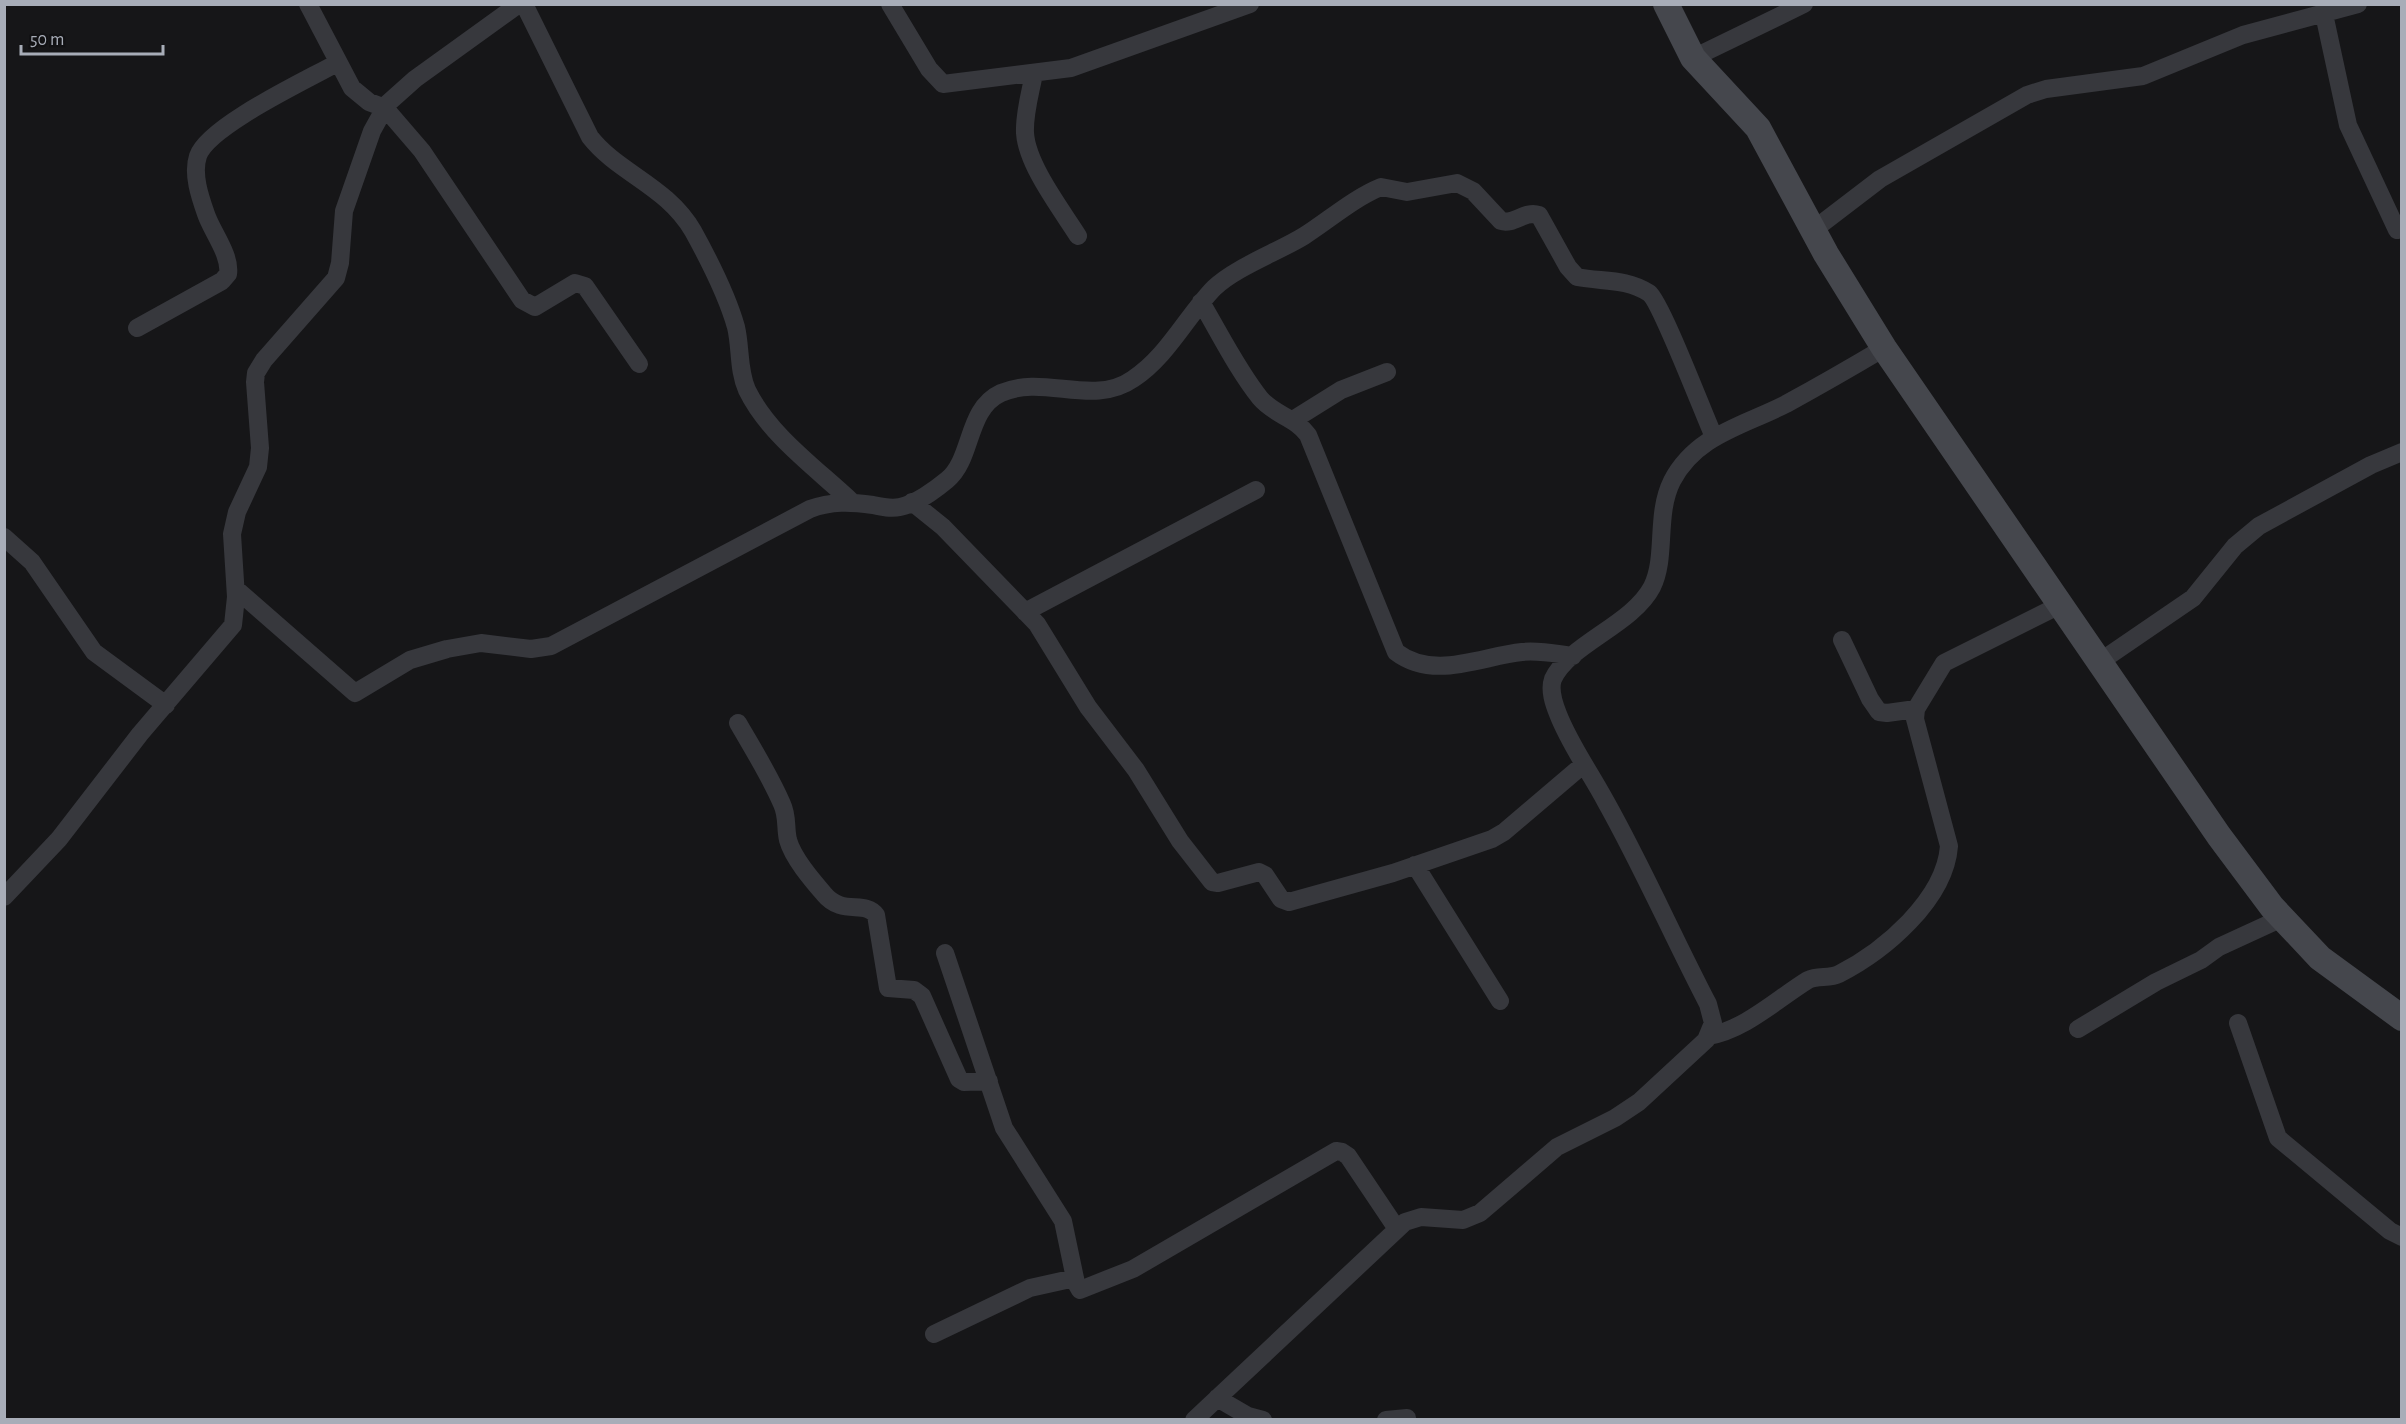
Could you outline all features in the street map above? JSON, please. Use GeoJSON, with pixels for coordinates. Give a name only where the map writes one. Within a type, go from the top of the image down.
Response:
{"type":"FeatureCollection","features":[{"type":"Feature","properties":{"kind":"street"},"geometry":{"type":"LineString","coordinates":[[308,4],[337,63],[361,98],[385,108],[442,178],[522,300],[535,307],[580,282],[639,364]]}},
{"type":"Feature","properties":{"kind":"street"},"geometry":{"type":"LineString","coordinates":[[4,897],[59,839],[232,625],[236,614],[234,524],[256,474],[259,457],[256,373],[264,360],[336,278],[340,263],[344,211],[372,131],[385,108],[407,85],[519,4]]}},
{"type":"Feature","properties":{"kind":"street"},"geometry":{"type":"LineString","coordinates":[[524,4],[590,137],[597,146],[656,190],[683,216],[693,232],[735,324],[741,371],[756,405],[767,421],[852,502]]}},
{"type":"Feature","properties":{"kind":"street"},"geometry":{"type":"LineString","coordinates":[[890,4],[940,82],[1071,68],[1250,4]]}},
{"type":"Feature","properties":{"kind":"street"},"geometry":{"type":"LineString","coordinates":[[1666,4],[1693,58],[1758,128],[1812,231],[1884,348],[2098,663],[2219,836],[2282,918],[2320,958],[2402,1018]]}},
{"type":"Feature","properties":{"kind":"street"},"geometry":{"type":"LineString","coordinates":[[1693,58],[1804,4]]}},
{"type":"Feature","properties":{"kind":"street"},"geometry":{"type":"LineString","coordinates":[[1812,231],[1880,178],[2027,95],[2046,89],[2143,76],[2243,34],[2358,4]]}},
{"type":"Feature","properties":{"kind":"street"},"geometry":{"type":"LineString","coordinates":[[2324,14],[2348,124],[2397,230]]}},
{"type":"Feature","properties":{"kind":"street"},"geometry":{"type":"LineString","coordinates":[[137,328],[222,281],[228,274],[224,255],[199,194],[196,164],[201,150],[218,133],[246,113],[337,63]]}},
{"type":"Feature","properties":{"kind":"street"},"geometry":{"type":"LineString","coordinates":[[1034,73],[1025,127],[1028,147],[1037,169],[1077,236]]}},
{"type":"Feature","properties":{"kind":"street"},"geometry":{"type":"LineString","coordinates":[[236,589],[355,693],[410,660],[447,649],[481,643],[531,649],[551,646],[697,571],[789,519],[820,506],[852,502],[893,508],[912,502],[952,476],[960,463],[973,426],[995,397],[1009,391],[1046,388],[1112,391],[1131,381],[1151,366],[1201,302],[1219,284],[1303,237],[1381,187],[1407,192],[1457,183],[1473,191],[1501,221],[1507,222],[1533,213],[1539,215],[1568,267],[1577,277],[1618,280],[1650,294],[1672,337],[1714,437]]}},
{"type":"Feature","properties":{"kind":"street"},"geometry":{"type":"LineString","coordinates":[[1201,302],[1259,397],[1305,431],[1317,454],[1357,561],[1396,652],[1422,662],[1448,665],[1466,665],[1527,651],[1573,656]]}},
{"type":"Feature","properties":{"kind":"street"},"geometry":{"type":"LineString","coordinates":[[1194,1419],[1405,1222],[1421,1217],[1463,1220],[1480,1213],[1557,1148],[1615,1118],[1639,1102],[1708,1036],[1713,1023],[1708,1004],[1606,801],[1558,715],[1551,689],[1556,674],[1573,656],[1614,626],[1647,595],[1656,571],[1663,509],[1672,481],[1692,453],[1714,437],[1797,398],[1884,348]]}},
{"type":"Feature","properties":{"kind":"street"},"geometry":{"type":"LineString","coordinates":[[1293,420],[1335,393],[1387,372]]}},
{"type":"Feature","properties":{"kind":"street"},"geometry":{"type":"LineString","coordinates":[[2098,663],[2193,598],[2235,546],[2259,526],[2371,465],[2402,452]]}},
{"type":"Feature","properties":{"kind":"street"},"geometry":{"type":"LineString","coordinates":[[1025,612],[1256,490]]}},
{"type":"Feature","properties":{"kind":"street"},"geometry":{"type":"LineString","coordinates":[[912,502],[943,527],[1050,641],[1088,707],[1136,770],[1180,841],[1212,882],[1218,883],[1259,872],[1265,875],[1281,899],[1289,902],[1415,866],[1499,836],[1584,764]]}},
{"type":"Feature","properties":{"kind":"street"},"geometry":{"type":"LineString","coordinates":[[4,537],[32,562],[94,652],[166,705]]}},
{"type":"Feature","properties":{"kind":"street"},"geometry":{"type":"LineString","coordinates":[[1708,1036],[1727,1032],[1810,979],[1836,976],[1876,952],[1903,929],[1931,892],[1945,864],[1949,846],[1914,719],[1916,709],[1944,663],[2060,605]]}},
{"type":"Feature","properties":{"kind":"street"},"geometry":{"type":"LineString","coordinates":[[1842,640],[1879,712],[1916,709]]}},
{"type":"Feature","properties":{"kind":"street"},"geometry":{"type":"LineString","coordinates":[[738,723],[781,801],[788,818],[788,840],[806,869],[834,904],[846,909],[866,908],[876,915],[888,988],[914,990],[922,996],[959,1079],[964,1082],[989,1081]]}},
{"type":"Feature","properties":{"kind":"street"},"geometry":{"type":"LineString","coordinates":[[1415,866],[1500,1001]]}},
{"type":"Feature","properties":{"kind":"street"},"geometry":{"type":"LineString","coordinates":[[2078,1029],[2156,982],[2206,957],[2219,947],[2282,918]]}},
{"type":"Feature","properties":{"kind":"street"},"geometry":{"type":"LineString","coordinates":[[945,953],[1009,1140],[1063,1221],[1075,1278],[1080,1290],[1116,1278],[1336,1151],[1348,1156],[1397,1229]]}},
{"type":"Feature","properties":{"kind":"street"},"geometry":{"type":"LineString","coordinates":[[2238,1023],[2278,1138],[2390,1231],[2402,1237]]}},
{"type":"Feature","properties":{"kind":"street"},"geometry":{"type":"LineString","coordinates":[[934,1334],[1023,1291],[1075,1278]]}},
{"type":"Feature","properties":{"kind":"street"},"geometry":{"type":"LineString","coordinates":[[1217,1398],[1248,1416],[1263,1419]]}},
{"type":"Feature","properties":{"kind":"street"},"geometry":{"type":"LineString","coordinates":[[1386,1419],[1407,1418]]}}]}
